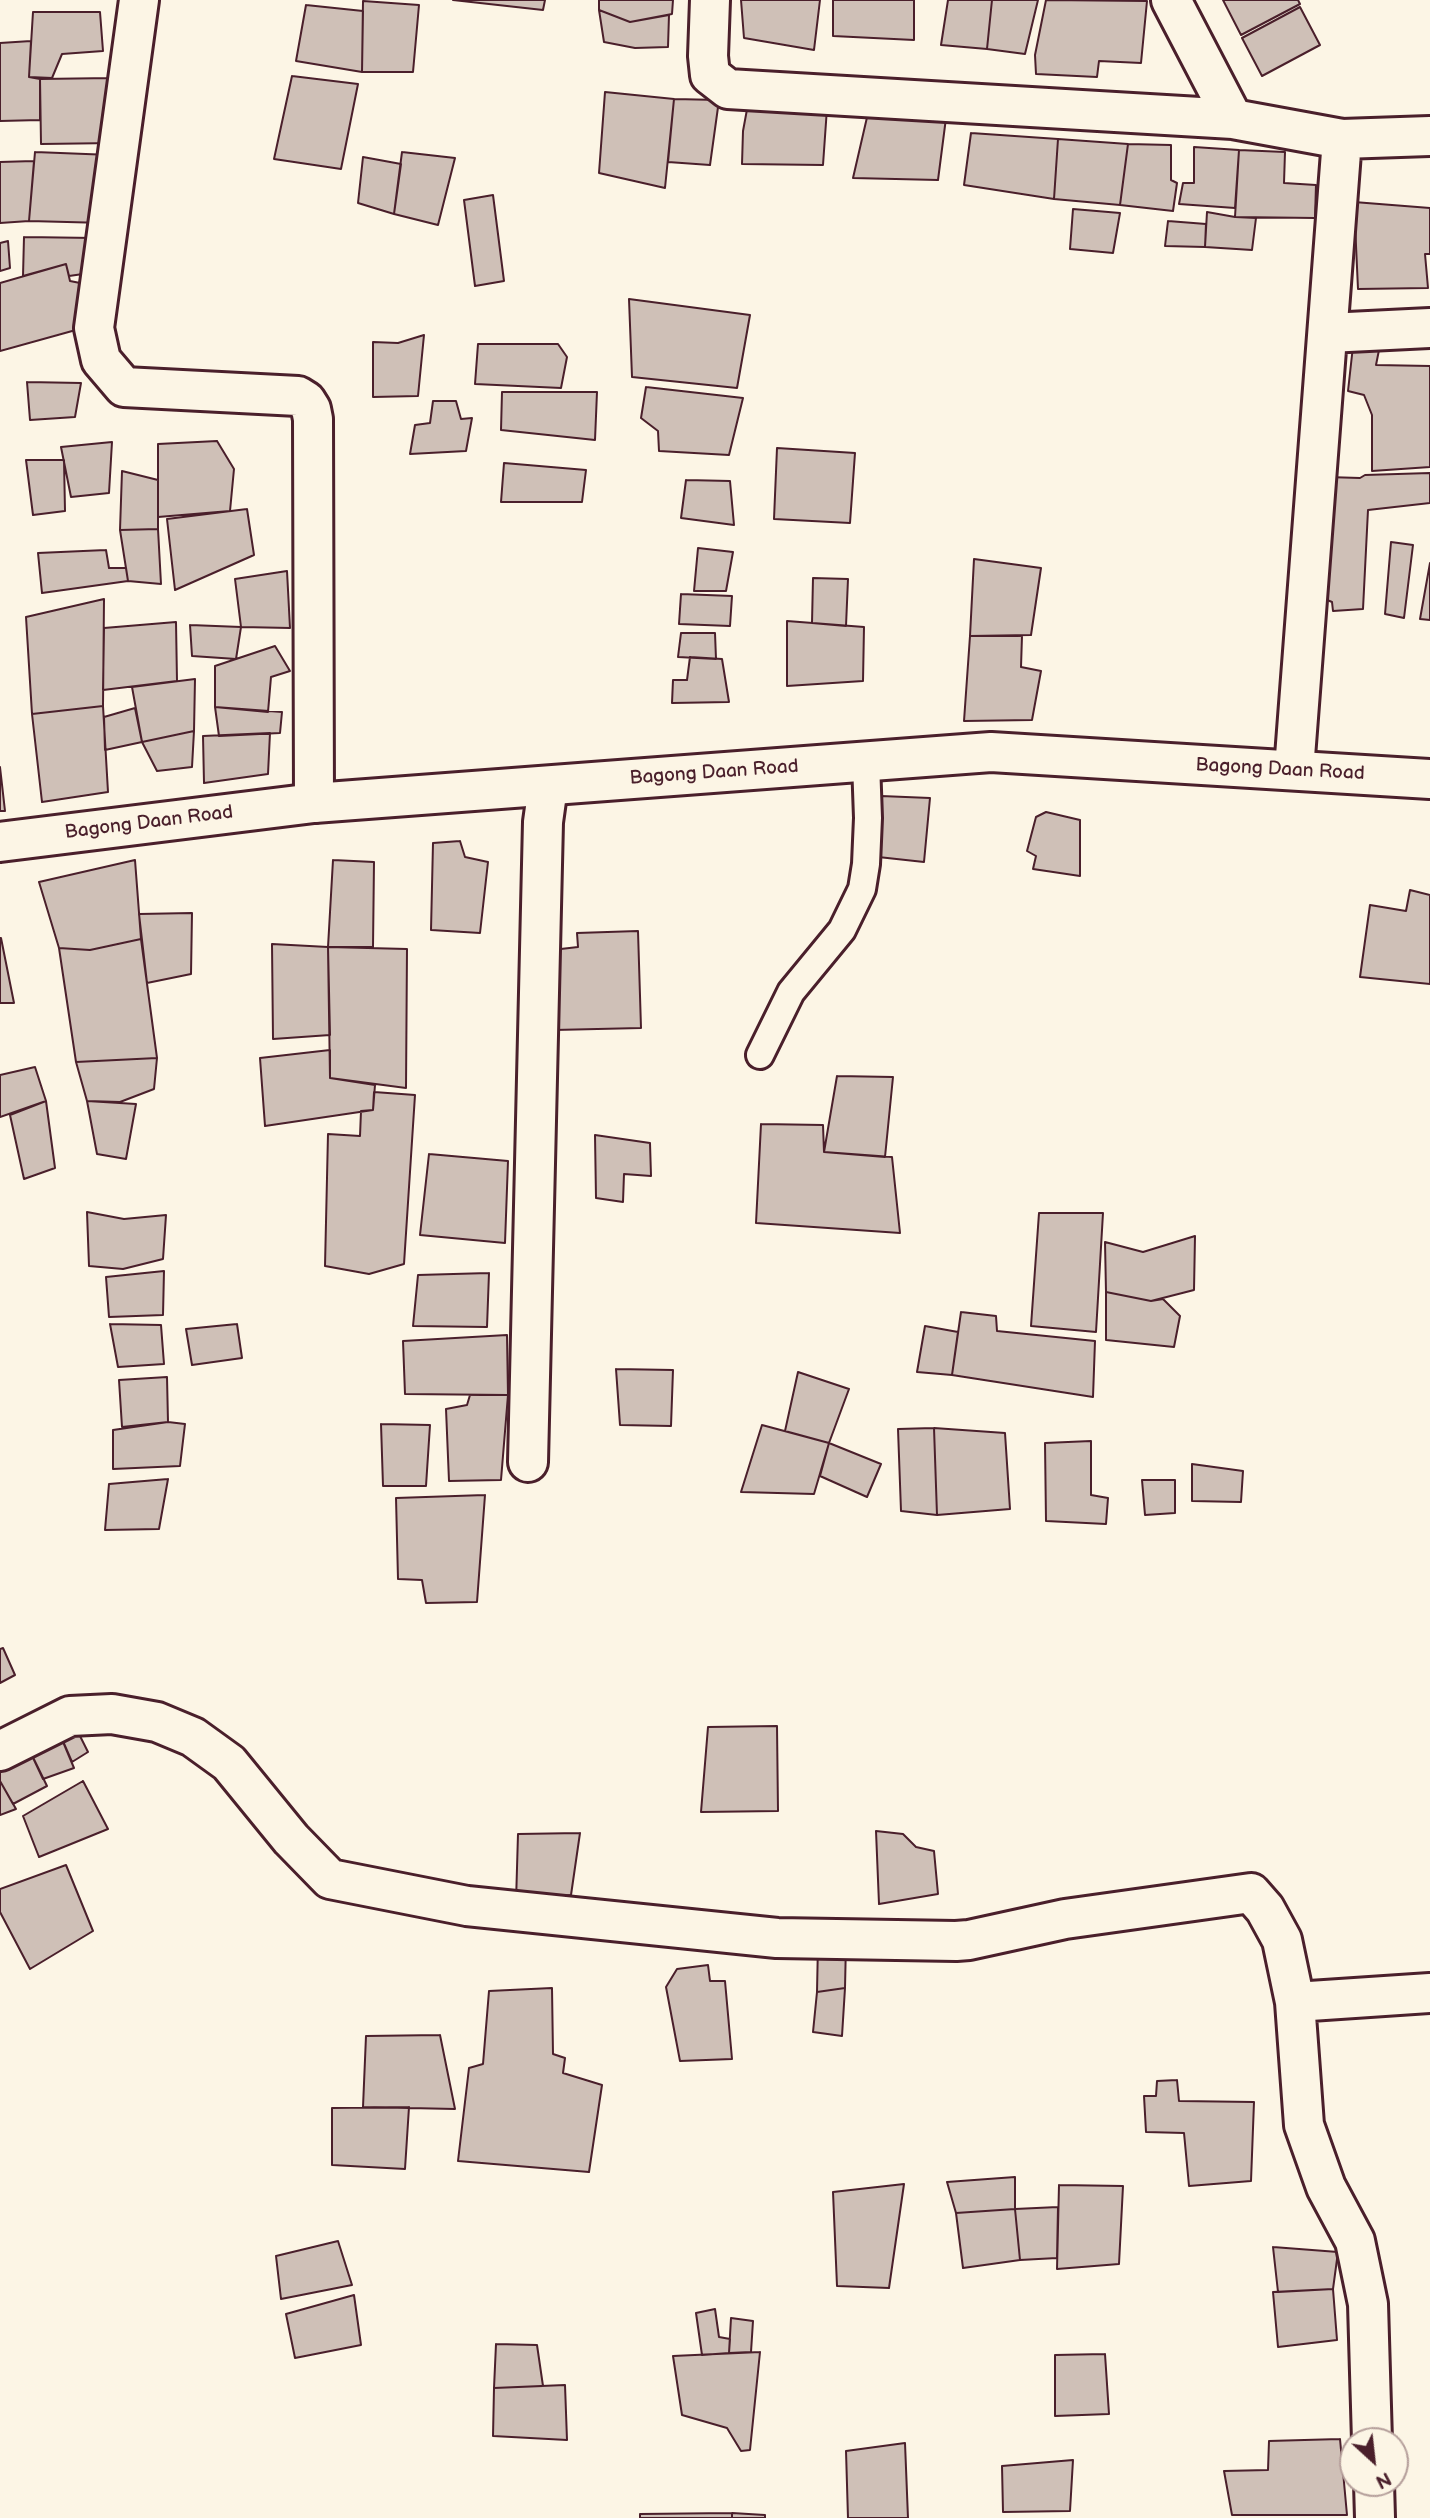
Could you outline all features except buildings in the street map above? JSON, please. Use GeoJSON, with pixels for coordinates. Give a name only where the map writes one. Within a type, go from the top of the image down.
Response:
{"type":"FeatureCollection","features":[{"type":"Feature","properties":{"kind":"street"},"geometry":{"type":"LineString","coordinates":[[139,0],[94,328],[101,360],[124,387],[298,396],[306,401],[311,409],[314,803]]}},
{"type":"Feature","properties":{"kind":"street"},"geometry":{"type":"LineString","coordinates":[[709,0],[710,75],[728,89],[1233,119],[1342,139],[1430,136]]}},
{"type":"Feature","properties":{"kind":"street"},"geometry":{"type":"LineString","coordinates":[[1171,0],[1233,119]]}},
{"type":"Feature","properties":{"kind":"street"},"geometry":{"type":"LineString","coordinates":[[1294,770],[1342,139]]}},
{"type":"Feature","properties":{"kind":"street"},"geometry":{"type":"LineString","coordinates":[[1328,333],[1430,328]]}},
{"type":"Feature","properties":{"kind":"street","name":"Bagong Daan Road"},"geometry":{"type":"LineString","coordinates":[[0,842],[314,803],[991,752],[1430,779]]}},
{"type":"Feature","properties":{"kind":"street"},"geometry":{"type":"LineString","coordinates":[[528,1462],[543,822],[548,786]]}},
{"type":"Feature","properties":{"kind":"street"},"geometry":{"type":"LineString","coordinates":[[0,1751],[71,1716],[112,1714],[157,1722],[193,1737],[229,1763],[291,1839],[330,1879],[467,1906],[777,1938],[956,1941],[1065,1919],[1251,1893],[1265,1909],[1282,1940],[1294,2002],[1304,2125],[1326,2187],[1355,2241],[1368,2304],[1372,2427]]}},
{"type":"Feature","properties":{"kind":"street"},"geometry":{"type":"LineString","coordinates":[[1294,2002],[1430,1993]]}},
{"type":"Feature","properties":{"kind":"street"},"geometry":{"type":"LineString","coordinates":[[1374,2497],[1375,2518]]}},
{"type":"Feature","properties":{"kind":"lane"},"geometry":{"type":"LineString","coordinates":[[760,1055],[791,992],[842,930],[862,889],[867,841],[866,762]]}}]}
